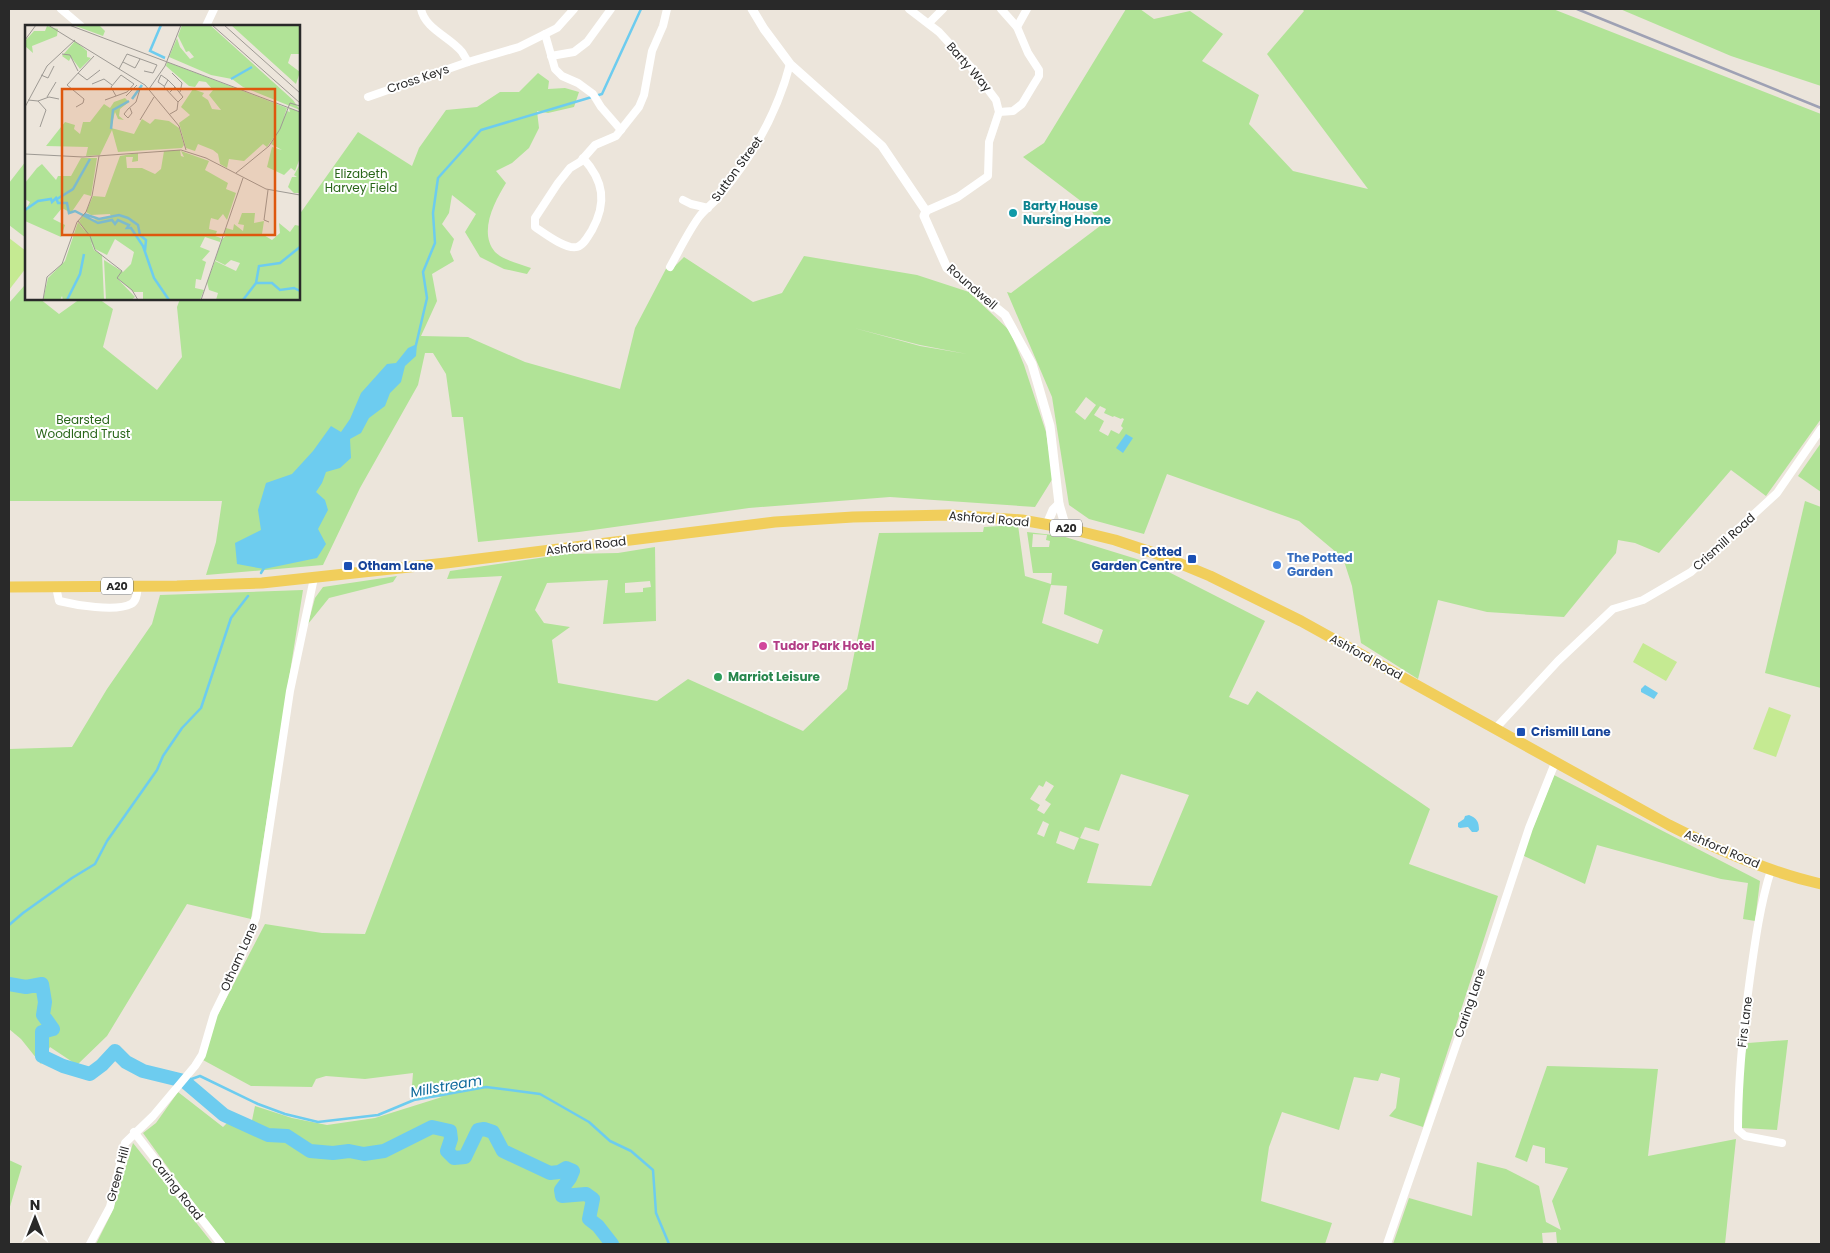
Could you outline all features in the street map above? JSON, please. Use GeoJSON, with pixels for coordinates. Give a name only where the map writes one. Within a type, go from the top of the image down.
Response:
{"type":"FeatureCollection","features":[{"type":"Feature","properties":{"kind":"main road","name":"Ashford Road"},"geometry":{"type":"LineString","coordinates":[[9,587],[262,583],[739,526],[819,519],[920,514],[1012,519],[1047,524],[1115,540],[1157,554],[1239,589],[1292,616],[1682,832],[1772,870],[1821,884]]}},
{"type":"Feature","properties":{"kind":"street"},"geometry":{"type":"LineString","coordinates":[[60,9],[80,25]]}},
{"type":"Feature","properties":{"kind":"street"},"geometry":{"type":"LineString","coordinates":[[206,25],[214,9]]}},
{"type":"Feature","properties":{"kind":"street","name":"Cross Keys"},"geometry":{"type":"LineString","coordinates":[[421,9],[430,24],[462,52],[468,62]]}},
{"type":"Feature","properties":{"kind":"street","name":"Cross Keys"},"geometry":{"type":"LineString","coordinates":[[368,97],[468,62],[519,47],[557,28],[574,9]]}},
{"type":"Feature","properties":{"kind":"street"},"geometry":{"type":"LineString","coordinates":[[551,56],[574,52],[588,42],[611,9]]}},
{"type":"Feature","properties":{"kind":"street"},"geometry":{"type":"LineString","coordinates":[[584,158],[597,176],[602,202],[596,222],[586,240],[578,247],[568,247],[535,227],[535,218],[570,168],[584,158],[595,145],[616,136],[640,107],[652,51],[663,26],[667,9]]}},
{"type":"Feature","properties":{"kind":"street","name":"Roundwell"},"geometry":{"type":"LineString","coordinates":[[752,9],[790,64],[882,146],[926,211],[924,216],[947,268],[1005,315],[1032,364],[1050,426],[1059,504],[1066,528]]}},
{"type":"Feature","properties":{"kind":"street","name":"Barty Way"},"geometry":{"type":"LineString","coordinates":[[909,9],[939,32],[986,85],[996,100],[999,112]]}},
{"type":"Feature","properties":{"kind":"street"},"geometry":{"type":"LineString","coordinates":[[929,23],[943,9]]}},
{"type":"Feature","properties":{"kind":"street"},"geometry":{"type":"LineString","coordinates":[[926,211],[958,196],[988,176],[989,142],[999,112],[1010,112],[1018,108],[1039,76],[1038,67],[1028,53],[1017,27],[1001,9]]}},
{"type":"Feature","properties":{"kind":"street"},"geometry":{"type":"LineString","coordinates":[[1017,27],[1027,9]]}},
{"type":"Feature","properties":{"kind":"street"},"geometry":{"type":"LineString","coordinates":[[545,34],[555,69],[562,76],[578,83],[593,94],[601,107],[621,130]]}},
{"type":"Feature","properties":{"kind":"street","name":"Sutton Street"},"geometry":{"type":"LineString","coordinates":[[670,267],[699,217],[721,194],[753,150],[771,120],[783,91],[790,64]]}},
{"type":"Feature","properties":{"kind":"street"},"geometry":{"type":"LineString","coordinates":[[683,200],[708,208]]}},
{"type":"Feature","properties":{"kind":"street","name":"Crismill Road"},"geometry":{"type":"LineString","coordinates":[[1495,729],[1558,661],[1613,609],[1643,600],[1691,572],[1738,530],[1777,493],[1821,429]]}},
{"type":"Feature","properties":{"kind":"street"},"geometry":{"type":"LineString","coordinates":[[1047,524],[1053,510],[1059,504]]}},
{"type":"Feature","properties":{"kind":"street","name":"Otham Lane"},"geometry":{"type":"LineString","coordinates":[[134,1132],[153,1116],[202,1055],[214,1014],[238,965],[256,917],[290,691],[314,578]]}},
{"type":"Feature","properties":{"kind":"street"},"geometry":{"type":"LineString","coordinates":[[56,587],[59,601],[70,604],[119,607],[131,604],[136,599],[138,586]]}},
{"type":"Feature","properties":{"kind":"street","name":"Caring Lane"},"geometry":{"type":"LineString","coordinates":[[1387,1244],[1476,988],[1529,828],[1555,762]]}},
{"type":"Feature","properties":{"kind":"street","name":"Firs Lane"},"geometry":{"type":"LineString","coordinates":[[1772,870],[1764,897],[1754,946],[1738,1089],[1738,1130],[1745,1136],[1782,1143]]}},
{"type":"Feature","properties":{"kind":"street","name":"Green Hill"},"geometry":{"type":"LineString","coordinates":[[90,1244],[110,1207],[125,1143],[134,1132]]}},
{"type":"Feature","properties":{"kind":"street","name":"Caring Road"},"geometry":{"type":"LineString","coordinates":[[134,1132],[221,1244]]}},
{"type":"Feature","properties":{"kind":"green space"},"geometry":{"type":"Polygon","coordinates":[[[1126,9],[1140,9],[1154,19],[1190,11],[1223,34],[1202,61],[1259,95],[1249,124],[1293,171],[1368,189],[1267,54],[1304,11],[1302,9],[1553,9],[1821,114],[1821,419],[1766,496],[1731,470],[1659,553],[1635,543],[1618,540],[1616,553],[1564,617],[1487,612],[1438,600],[1418,679],[1361,643],[1352,586],[1343,558],[1299,521],[1167,474],[1144,534],[1089,519],[1069,505],[1052,397],[1007,292],[1011,293],[1100,226],[1090,208],[1023,157],[1044,143],[1126,9]],[[1086,397],[1075,412],[1085,420],[1096,405],[1086,397]],[[1100,406],[1094,415],[1104,421],[1099,431],[1108,436],[1111,430],[1119,434],[1123,428],[1121,426],[1124,419],[1104,413],[1106,409],[1100,406]]]}},
{"type":"Feature","properties":{"kind":"green space"},"geometry":{"type":"Polygon","coordinates":[[[1620,9],[1821,9],[1821,86],[1731,56],[1620,9]]]}},
{"type":"Feature","properties":{"kind":"green space"},"geometry":{"type":"Polygon","coordinates":[[[538,73],[549,81],[548,89],[565,88],[579,92],[574,107],[548,113],[537,111],[539,128],[529,148],[512,163],[496,171],[506,183],[493,207],[490,217],[488,235],[490,244],[495,252],[502,257],[531,268],[527,274],[504,269],[480,257],[465,232],[476,214],[452,195],[449,213],[442,224],[454,239],[450,252],[454,261],[432,274],[437,301],[421,336],[468,337],[525,362],[620,389],[635,328],[668,265],[673,268],[684,257],[753,302],[782,293],[804,256],[917,275],[969,292],[1010,331],[1024,365],[1046,432],[1053,478],[1035,507],[890,497],[749,508],[579,532],[478,542],[463,417],[452,417],[446,374],[433,353],[425,353],[418,385],[360,488],[323,565],[206,575],[216,542],[222,501],[9,501],[9,303],[24,286],[25,300],[41,300],[59,314],[79,300],[100,300],[113,309],[103,347],[157,390],[182,357],[177,307],[180,300],[300,300],[300,214],[358,132],[412,166],[419,148],[446,110],[477,107],[500,92],[519,92],[538,73]],[[854,328],[920,346],[967,354],[920,345],[854,328]]]}},
{"type":"Feature","properties":{"kind":"green space"},"geometry":{"type":"Polygon","coordinates":[[[25,162],[25,237],[9,225],[9,183],[25,162]]]}},
{"type":"Feature","properties":{"kind":"green space"},"geometry":{"type":"Polygon","coordinates":[[[9,238],[25,250],[25,269],[9,290],[9,238]]]}},
{"type":"Feature","properties":{"kind":"green space"},"geometry":{"type":"Polygon","coordinates":[[[1821,443],[1821,492],[1798,476],[1821,443]]]}},
{"type":"Feature","properties":{"kind":"green space"},"geometry":{"type":"Polygon","coordinates":[[[1805,501],[1821,507],[1821,688],[1765,673],[1805,501]]]}},
{"type":"Feature","properties":{"kind":"green space"},"geometry":{"type":"Polygon","coordinates":[[[1018,525],[1025,576],[1051,584],[1052,573],[1033,573],[1027,532],[1062,536],[1153,564],[1265,621],[1229,697],[1248,705],[1257,691],[1430,809],[1409,864],[1498,896],[1423,1127],[1389,1116],[1396,1108],[1400,1078],[1381,1073],[1378,1081],[1354,1077],[1339,1130],[1282,1112],[1269,1147],[1261,1201],[1332,1223],[1325,1244],[226,1244],[207,1222],[143,1133],[156,1123],[178,1092],[223,1127],[230,1120],[250,1130],[255,1106],[292,1118],[327,1125],[375,1118],[442,1097],[411,1098],[413,1073],[365,1079],[326,1076],[316,1079],[312,1087],[251,1086],[203,1060],[216,1018],[265,924],[322,933],[365,934],[502,576],[447,579],[450,571],[567,554],[618,553],[655,547],[656,621],[603,624],[608,580],[547,583],[535,610],[544,623],[570,627],[552,640],[558,683],[657,701],[688,679],[803,731],[847,689],[879,533],[983,532],[984,527],[1018,525]],[[1033,534],[1032,547],[1049,547],[1050,541],[1046,540],[1047,535],[1033,534]],[[650,581],[625,583],[625,593],[643,592],[643,588],[651,587],[650,581]],[[1051,585],[1042,623],[1098,644],[1103,630],[1064,614],[1067,586],[1051,585]],[[1121,774],[1099,831],[1085,827],[1080,838],[1099,844],[1087,883],[1151,886],[1189,795],[1121,774]],[[1046,781],[1043,787],[1039,785],[1030,799],[1040,805],[1037,810],[1044,814],[1051,804],[1045,800],[1054,786],[1046,781]],[[1043,821],[1037,834],[1044,837],[1049,824],[1043,821]],[[1060,831],[1056,843],[1074,850],[1079,838],[1060,831]]]}},
{"type":"Feature","properties":{"kind":"green space"},"geometry":{"type":"Polygon","coordinates":[[[397,576],[393,582],[329,598],[308,624],[315,598],[323,587],[397,576]]]}},
{"type":"Feature","properties":{"kind":"green space"},"geometry":{"type":"Polygon","coordinates":[[[303,590],[251,919],[187,904],[107,1036],[77,1065],[50,1047],[41,1064],[21,1039],[9,1029],[9,749],[72,747],[107,689],[152,624],[160,595],[303,590]]]}},
{"type":"Feature","properties":{"kind":"green space"},"geometry":{"type":"Polygon","coordinates":[[[1643,643],[1677,662],[1666,681],[1633,662],[1643,643]]]}},
{"type":"Feature","properties":{"kind":"green space"},"geometry":{"type":"Polygon","coordinates":[[[1769,707],[1791,715],[1776,757],[1753,749],[1769,707]]]}},
{"type":"Feature","properties":{"kind":"green space"},"geometry":{"type":"Polygon","coordinates":[[[1554,775],[1760,881],[1755,921],[1743,919],[1748,883],[1721,879],[1597,845],[1585,884],[1522,855],[1554,775]]]}},
{"type":"Feature","properties":{"kind":"green space"},"geometry":{"type":"Polygon","coordinates":[[[1788,1040],[1777,1130],[1742,1128],[1742,1064],[1748,1043],[1788,1040]]]}},
{"type":"Feature","properties":{"kind":"green space"},"geometry":{"type":"Polygon","coordinates":[[[1547,1066],[1658,1069],[1648,1156],[1736,1139],[1725,1244],[1543,1244],[1393,1244],[1409,1198],[1472,1216],[1477,1162],[1506,1169],[1539,1186],[1546,1222],[1561,1230],[1552,1201],[1568,1168],[1545,1163],[1545,1148],[1533,1145],[1527,1162],[1515,1157],[1547,1066]],[[1556,1232],[1542,1233],[1543,1244],[1557,1243],[1556,1232]]]}},
{"type":"Feature","properties":{"kind":"green space"},"geometry":{"type":"Polygon","coordinates":[[[133,1143],[213,1244],[96,1244],[112,1212],[133,1143]]]}},
{"type":"Feature","properties":{"kind":"green space"},"geometry":{"type":"Polygon","coordinates":[[[9,1160],[22,1166],[9,1210],[9,1160]]]}},
{"type":"Feature","properties":{"kind":"water"},"geometry":{"type":"Polygon","coordinates":[[[417,344],[416,356],[405,366],[401,382],[390,393],[385,406],[369,418],[361,433],[350,439],[351,458],[340,468],[326,472],[316,492],[325,500],[328,510],[318,529],[326,544],[317,558],[264,569],[237,564],[235,543],[261,530],[258,510],[266,483],[292,474],[313,451],[331,426],[341,432],[350,419],[361,393],[387,364],[396,363],[408,348],[417,344]]]}},
{"type":"Feature","properties":{"kind":"water"},"geometry":{"type":"Polygon","coordinates":[[[1126,434],[1133,438],[1123,453],[1116,448],[1126,434]]]}},
{"type":"Feature","properties":{"kind":"water"},"geometry":{"type":"Polygon","coordinates":[[[1645,685],[1658,693],[1654,699],[1641,692],[1645,685]]]}},
{"type":"Feature","properties":{"kind":"water"},"geometry":{"type":"Polygon","coordinates":[[[1465,816],[1474,817],[1478,823],[1479,830],[1477,832],[1472,832],[1468,827],[1458,827],[1458,823],[1465,816]]]}},
{"type":"Feature","properties":{"kind":"waterway"},"geometry":{"type":"LineString","coordinates":[[416,345],[427,298],[423,272],[435,243],[433,213],[438,178],[481,130],[602,94],[641,9]]}},
{"type":"Feature","properties":{"kind":"waterway"},"geometry":{"type":"LineString","coordinates":[[261,573],[264,568]]}},
{"type":"Feature","properties":{"kind":"waterway"},"geometry":{"type":"LineString","coordinates":[[9,925],[72,878],[95,864],[107,841],[157,770],[163,756],[182,728],[201,708],[231,618],[248,596]]}},
{"type":"Feature","properties":{"kind":"waterway"},"geometry":{"type":"LineString","coordinates":[[9,984],[26,987],[42,984],[45,1002],[43,1015],[53,1029],[42,1032],[42,1056],[63,1066],[90,1074],[102,1065],[115,1051],[126,1062],[143,1071],[184,1081],[224,1115],[268,1135],[287,1136],[310,1151],[333,1153],[349,1151],[364,1154],[384,1151],[432,1127],[450,1131],[451,1139],[447,1151],[454,1158],[465,1157],[478,1130],[484,1129],[493,1132],[503,1151],[550,1173],[559,1172],[566,1168],[573,1171],[561,1190],[562,1196],[586,1194],[593,1199],[589,1219],[598,1226],[612,1244]]}},
{"type":"Feature","properties":{"kind":"waterway","name":"Millstream"},"geometry":{"type":"LineString","coordinates":[[186,1081],[200,1076],[258,1104],[285,1114],[318,1122],[378,1115],[414,1100],[486,1087],[540,1094],[589,1122],[610,1141],[631,1151],[653,1170],[656,1213],[669,1244]]}},
{"type":"Feature","properties":{"kind":"railway"},"geometry":{"type":"LineString","coordinates":[[1577,9],[1821,108]]}},
{"type":"Feature","properties":{"kind":"place","name":"Barty House Nursing Home"},"geometry":{"type":"Point","coordinates":[1013,213]}},
{"type":"Feature","properties":{"kind":"place","name":"Potted Garden Centre"},"geometry":{"type":"Point","coordinates":[1192,559]}},
{"type":"Feature","properties":{"kind":"place","name":"The Potted Garden"},"geometry":{"type":"Point","coordinates":[1277,565]}},
{"type":"Feature","properties":{"kind":"place","name":"Otham Lane"},"geometry":{"type":"Point","coordinates":[348,566]}},
{"type":"Feature","properties":{"kind":"place","name":"Tudor Park Hotel"},"geometry":{"type":"Point","coordinates":[763,646]}},
{"type":"Feature","properties":{"kind":"place","name":"Marriot Leisure"},"geometry":{"type":"Point","coordinates":[718,677]}},
{"type":"Feature","properties":{"kind":"place","name":"Crismill Lane"},"geometry":{"type":"Point","coordinates":[1521,732]}},
{"type":"Feature","properties":{"kind":"park label","name":"Elizabeth Harvey Field"},"geometry":{"type":"Point","coordinates":[361,181]}},
{"type":"Feature","properties":{"kind":"park label","name":"Bearsted Woodland Trust"},"geometry":{"type":"Point","coordinates":[83,427]}}]}
